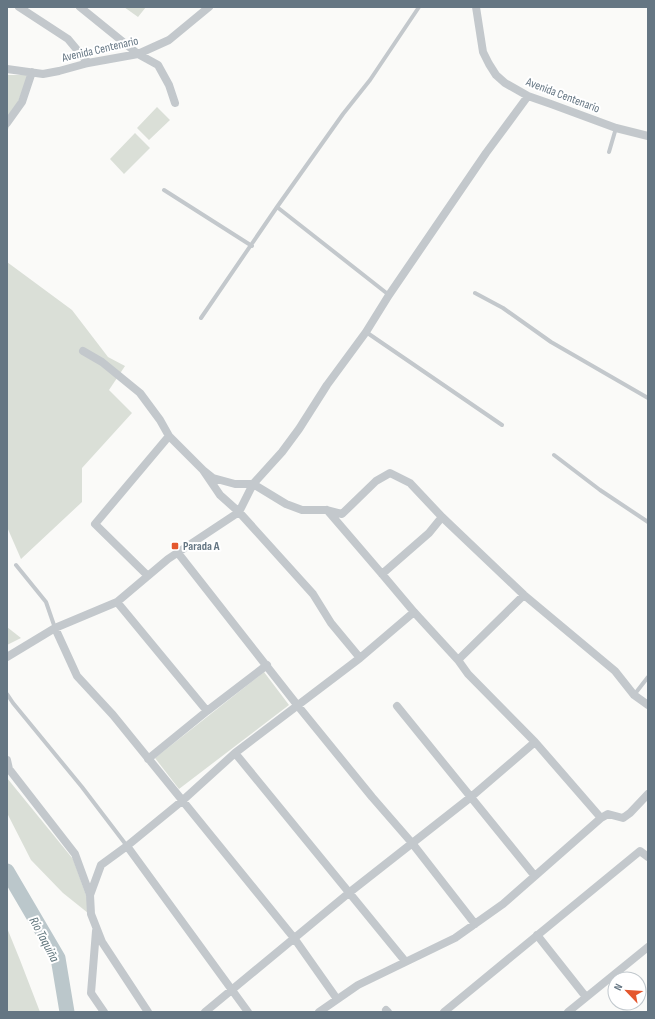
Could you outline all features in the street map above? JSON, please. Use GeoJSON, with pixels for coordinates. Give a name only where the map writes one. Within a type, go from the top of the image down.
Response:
{"type":"FeatureCollection","features":[{"type":"Feature","properties":{"kind":"street"},"geometry":{"type":"LineString","coordinates":[[19,7],[68,39],[88,63]]}},
{"type":"Feature","properties":{"kind":"street"},"geometry":{"type":"LineString","coordinates":[[80,7],[138,54],[158,65],[169,85],[175,103]]}},
{"type":"Feature","properties":{"kind":"street","name":"Avenida Centenario"},"geometry":{"type":"LineString","coordinates":[[7,68],[43,74],[88,63],[138,54],[169,40],[209,7]]}},
{"type":"Feature","properties":{"kind":"street","name":"Avenida Centenario"},"geometry":{"type":"LineString","coordinates":[[476,7],[483,52],[496,75],[506,83],[528,96],[616,128],[648,136]]}},
{"type":"Feature","properties":{"kind":"street"},"geometry":{"type":"LineString","coordinates":[[7,123],[22,102],[32,72]]}},
{"type":"Feature","properties":{"kind":"street"},"geometry":{"type":"LineString","coordinates":[[7,657],[55,628],[117,602],[168,559],[239,512],[252,484],[282,452],[299,429],[327,385],[366,332],[389,295],[486,153],[528,96]]}},
{"type":"Feature","properties":{"kind":"street"},"geometry":{"type":"LineString","coordinates":[[83,351],[102,362],[140,393],[160,420],[169,436],[213,478],[235,484],[252,484],[286,504],[302,510],[326,510],[342,514],[376,480],[390,473],[410,483],[442,517],[524,595],[615,670],[634,695],[648,706]]}},
{"type":"Feature","properties":{"kind":"street"},"geometry":{"type":"LineString","coordinates":[[148,576],[95,524],[169,436]]}},
{"type":"Feature","properties":{"kind":"street"},"geometry":{"type":"LineString","coordinates":[[203,470],[220,495],[239,512],[313,594],[331,623],[360,658]]}},
{"type":"Feature","properties":{"kind":"street"},"geometry":{"type":"LineString","coordinates":[[326,510],[414,612],[458,660],[468,674],[535,742],[601,818]]}},
{"type":"Feature","properties":{"kind":"street"},"geometry":{"type":"LineString","coordinates":[[382,574],[429,533],[442,517]]}},
{"type":"Feature","properties":{"kind":"street"},"geometry":{"type":"LineString","coordinates":[[178,553],[298,706],[372,797],[412,843],[475,924]]}},
{"type":"Feature","properties":{"kind":"street"},"geometry":{"type":"LineString","coordinates":[[458,660],[524,595]]}},
{"type":"Feature","properties":{"kind":"street"},"geometry":{"type":"LineString","coordinates":[[117,602],[206,711]]}},
{"type":"Feature","properties":{"kind":"street"},"geometry":{"type":"LineString","coordinates":[[90,895],[101,865],[127,846],[182,801],[235,752],[360,658],[414,612]]}},
{"type":"Feature","properties":{"kind":"street"},"geometry":{"type":"LineString","coordinates":[[55,628],[76,676],[113,715],[294,938],[337,999]]}},
{"type":"Feature","properties":{"kind":"street"},"geometry":{"type":"LineString","coordinates":[[148,759],[206,711],[267,665]]}},
{"type":"Feature","properties":{"kind":"street"},"geometry":{"type":"LineString","coordinates":[[397,706],[534,875]]}},
{"type":"Feature","properties":{"kind":"street"},"geometry":{"type":"LineString","coordinates":[[205,1012],[350,892],[471,797],[535,742]]}},
{"type":"Feature","properties":{"kind":"street"},"geometry":{"type":"LineString","coordinates":[[235,752],[405,961]]}},
{"type":"Feature","properties":{"kind":"street"},"geometry":{"type":"LineString","coordinates":[[7,760],[9,769],[75,854],[90,895],[91,914],[102,942],[148,1012]]}},
{"type":"Feature","properties":{"kind":"street"},"geometry":{"type":"LineString","coordinates":[[319,1012],[358,985],[455,938],[503,904],[534,875],[601,818],[608,814],[623,818],[630,813],[648,794]]}},
{"type":"Feature","properties":{"kind":"street"},"geometry":{"type":"LineString","coordinates":[[127,846],[248,1012]]}},
{"type":"Feature","properties":{"kind":"street"},"geometry":{"type":"LineString","coordinates":[[444,1012],[640,851],[648,857]]}},
{"type":"Feature","properties":{"kind":"street"},"geometry":{"type":"LineString","coordinates":[[96,926],[92,993],[104,1012]]}},
{"type":"Feature","properties":{"kind":"street"},"geometry":{"type":"LineString","coordinates":[[537,936],[586,997]]}},
{"type":"Feature","properties":{"kind":"street"},"geometry":{"type":"LineString","coordinates":[[568,1012],[648,947]]}},
{"type":"Feature","properties":{"kind":"lane"},"geometry":{"type":"LineString","coordinates":[[201,318],[252,246],[277,207],[370,80],[419,7]]}},
{"type":"Feature","properties":{"kind":"lane"},"geometry":{"type":"LineString","coordinates":[[609,152],[616,128]]}},
{"type":"Feature","properties":{"kind":"lane"},"geometry":{"type":"LineString","coordinates":[[164,190],[252,246]]}},
{"type":"Feature","properties":{"kind":"lane"},"geometry":{"type":"LineString","coordinates":[[277,207],[389,295]]}},
{"type":"Feature","properties":{"kind":"lane"},"geometry":{"type":"LineString","coordinates":[[475,293],[503,308],[551,342],[648,398]]}},
{"type":"Feature","properties":{"kind":"lane"},"geometry":{"type":"LineString","coordinates":[[366,332],[502,425]]}},
{"type":"Feature","properties":{"kind":"lane"},"geometry":{"type":"LineString","coordinates":[[554,455],[600,490],[648,522]]}},
{"type":"Feature","properties":{"kind":"lane"},"geometry":{"type":"LineString","coordinates":[[16,565],[46,602],[55,628]]}},
{"type":"Feature","properties":{"kind":"lane"},"geometry":{"type":"LineString","coordinates":[[634,695],[648,677]]}},
{"type":"Feature","properties":{"kind":"lane"},"geometry":{"type":"LineString","coordinates":[[7,694],[82,787],[127,846]]}},
{"type":"Feature","properties":{"kind":"shaded area"},"geometry":{"type":"Polygon","coordinates":[[[124,7],[146,7],[138,17],[124,7]]]}},
{"type":"Feature","properties":{"kind":"shaded area"},"geometry":{"type":"Polygon","coordinates":[[[7,75],[28,75],[7,132],[7,75]]]}},
{"type":"Feature","properties":{"kind":"shaded area"},"geometry":{"type":"Polygon","coordinates":[[[157,107],[170,120],[149,140],[137,128],[157,107]]]}},
{"type":"Feature","properties":{"kind":"shaded area"},"geometry":{"type":"Polygon","coordinates":[[[135,133],[150,148],[124,174],[110,159],[135,133]]]}},
{"type":"Feature","properties":{"kind":"shaded area"},"geometry":{"type":"Polygon","coordinates":[[[7,262],[72,310],[108,357],[125,366],[109,390],[132,413],[82,468],[82,502],[21,559],[7,527],[7,262]]]}},
{"type":"Feature","properties":{"kind":"shaded area"},"geometry":{"type":"Polygon","coordinates":[[[7,627],[21,638],[7,645],[7,627]]]}},
{"type":"Feature","properties":{"kind":"shaded area"},"geometry":{"type":"Polygon","coordinates":[[[264,672],[289,705],[179,789],[155,758],[264,672]]]}},
{"type":"Feature","properties":{"kind":"shaded area"},"geometry":{"type":"Polygon","coordinates":[[[7,778],[73,859],[87,898],[88,913],[63,893],[31,860],[7,813],[7,778]]]}},
{"type":"Feature","properties":{"kind":"shaded area"},"geometry":{"type":"Polygon","coordinates":[[[7,928],[20,960],[40,1012],[7,1012],[7,928]]]}},
{"type":"Feature","properties":{"kind":"waterway","name":"Río Taquiña"},"geometry":{"type":"LineString","coordinates":[[7,871],[58,958],[67,1012]]}},
{"type":"Feature","properties":{"kind":"place","name":"Parada A"},"geometry":{"type":"Point","coordinates":[175,546]}}]}
